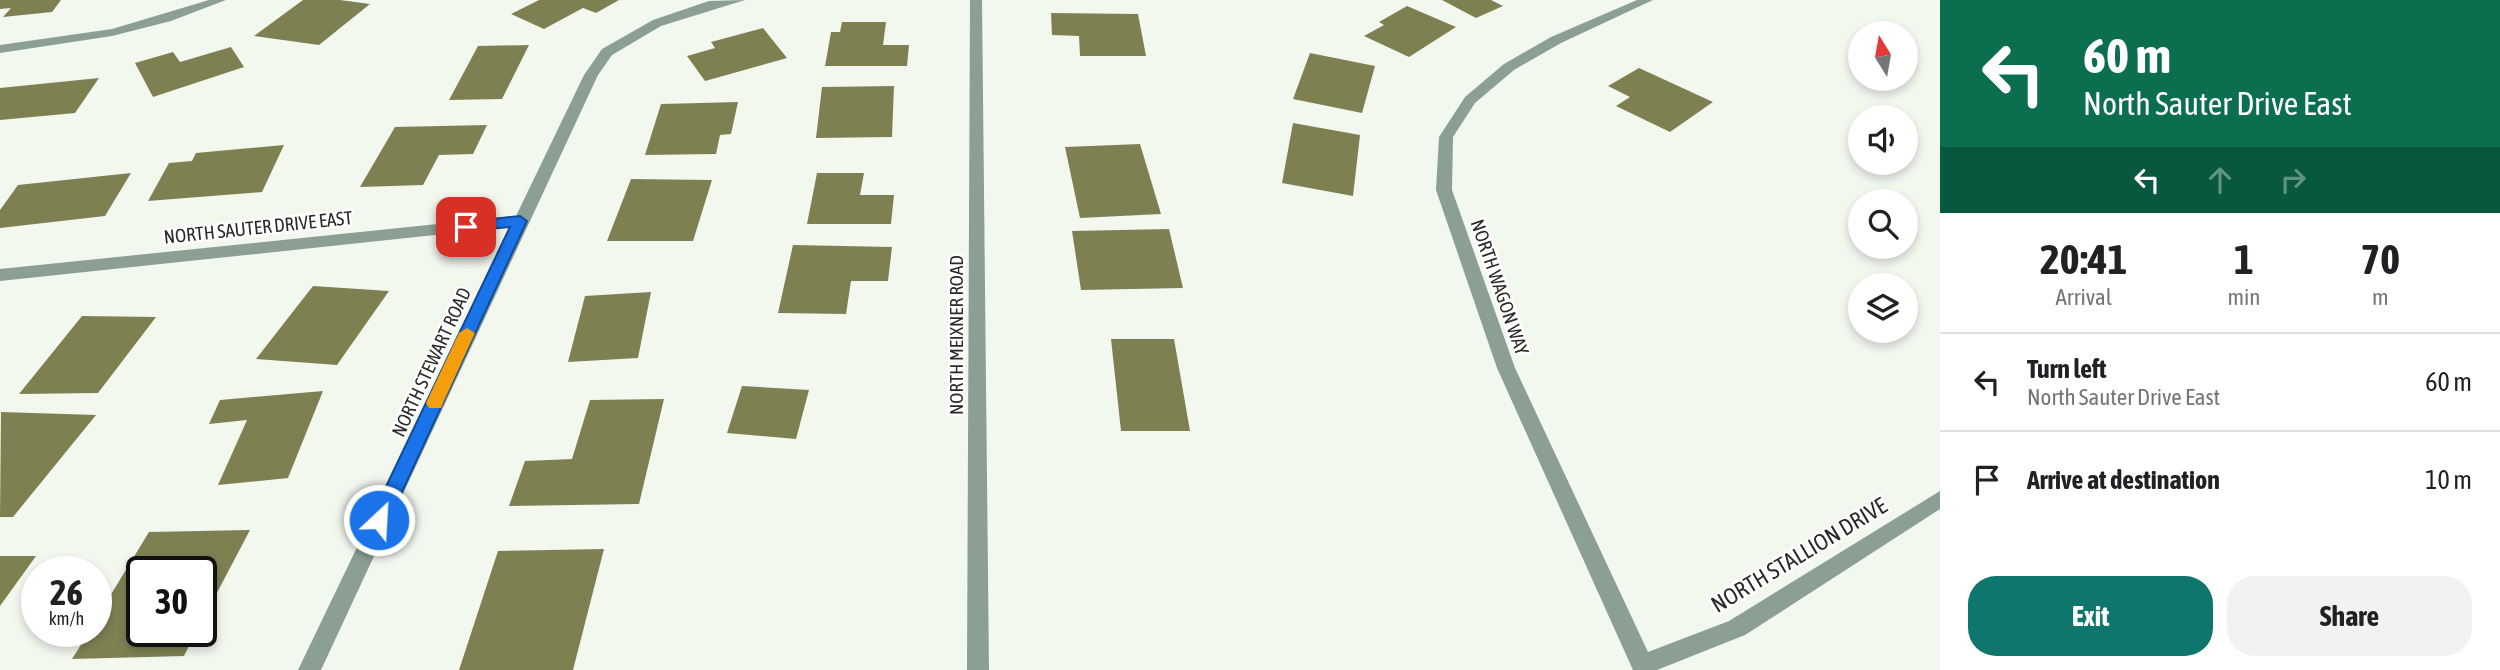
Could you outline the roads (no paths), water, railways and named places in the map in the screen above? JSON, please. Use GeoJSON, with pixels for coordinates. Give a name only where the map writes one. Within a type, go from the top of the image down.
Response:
{"type":"FeatureCollection","features":[{"type":"Feature","properties":{"kind":"street"},"geometry":{"type":"LineString","coordinates":[[0,49],[56,44],[172,19],[220,0]]}},
{"type":"Feature","properties":{"kind":"street","name":"NORTH STEWART ROAD"},"geometry":{"type":"LineString","coordinates":[[309,670],[520,221],[592,75],[607,52],[657,23],[709,5],[739,0]]}},
{"type":"Feature","properties":{"kind":"street","name":"NORTH MEIXNER ROAD"},"geometry":{"type":"LineString","coordinates":[[976,0],[978,670]]}},
{"type":"Feature","properties":{"kind":"street","name":"NORTH WAGON WAY"},"geometry":{"type":"LineString","coordinates":[[1644,668],[1506,368],[1444,190],[1446,137],[1470,100],[1509,67],[1556,40],[1647,0]]}},
{"type":"Feature","properties":{"kind":"street","name":"NORTH SAUTER DRIVE EAST"},"geometry":{"type":"LineString","coordinates":[[3,278],[520,221]]}},
{"type":"Feature","properties":{"kind":"street","name":"NORTH STALLION DRIVE"},"geometry":{"type":"LineString","coordinates":[[1644,668],[1737,628],[1940,499]]}}]}
